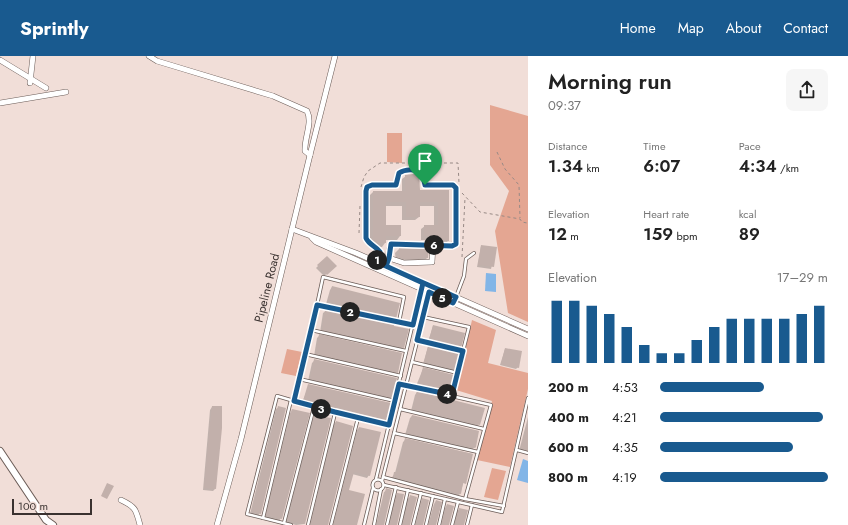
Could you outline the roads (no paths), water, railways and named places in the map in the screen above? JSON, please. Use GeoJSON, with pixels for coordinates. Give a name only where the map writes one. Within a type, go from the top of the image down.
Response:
{"type":"FeatureCollection","features":[{"type":"Feature","properties":{"kind":"street"},"geometry":{"type":"LineString","coordinates":[[31,81],[33,56]]}},
{"type":"Feature","properties":{"kind":"street"},"geometry":{"type":"LineString","coordinates":[[149,56],[157,61],[273,96],[307,111],[309,117],[304,142],[305,151],[310,155]]}},
{"type":"Feature","properties":{"kind":"street","name":"Pipeline Road"},"geometry":{"type":"LineString","coordinates":[[217,525],[241,439],[310,155],[336,56]]}},
{"type":"Feature","properties":{"kind":"street"},"geometry":{"type":"LineString","coordinates":[[0,60],[31,81],[46,88]]}},
{"type":"Feature","properties":{"kind":"street"},"geometry":{"type":"LineString","coordinates":[[0,103],[66,92]]}},
{"type":"Feature","properties":{"kind":"street"},"geometry":{"type":"LineString","coordinates":[[377,262],[380,252],[368,243],[366,238],[367,187],[372,185],[396,185],[399,173],[402,170],[418,170],[422,172],[425,185],[453,185],[456,188],[456,244],[452,246],[433,244],[391,244],[386,266]]}},
{"type":"Feature","properties":{"kind":"street"},"geometry":{"type":"LineString","coordinates":[[292,229],[354,260],[528,336]]}},
{"type":"Feature","properties":{"kind":"street"},"geometry":{"type":"LineString","coordinates":[[312,238],[318,237],[528,328]]}},
{"type":"Feature","properties":{"kind":"street"},"geometry":{"type":"LineString","coordinates":[[389,258],[404,263],[432,262],[433,244]]}},
{"type":"Feature","properties":{"kind":"street"},"geometry":{"type":"LineString","coordinates":[[0,451],[46,520],[53,525]]}},
{"type":"Feature","properties":{"kind":"street"},"geometry":{"type":"LineString","coordinates":[[121,500],[133,506],[140,525]]}},
{"type":"Feature","properties":{"kind":"lane"},"geometry":{"type":"LineString","coordinates":[[354,260],[356,253]]}},
{"type":"Feature","properties":{"kind":"lane"},"geometry":{"type":"LineString","coordinates":[[453,303],[464,276],[466,259],[474,253]]}},
{"type":"Feature","properties":{"kind":"lane"},"geometry":{"type":"LineString","coordinates":[[263,518],[299,379],[323,277],[404,297],[399,322]]}},
{"type":"Feature","properties":{"kind":"lane"},"geometry":{"type":"LineString","coordinates":[[364,525],[373,488],[373,482],[376,479],[423,283]]}},
{"type":"Feature","properties":{"kind":"lane"},"geometry":{"type":"LineString","coordinates":[[384,485],[382,481],[431,286]]}},
{"type":"Feature","properties":{"kind":"lane"},"geometry":{"type":"LineString","coordinates":[[317,305],[413,325]]}},
{"type":"Feature","properties":{"kind":"lane"},"geometry":{"type":"LineString","coordinates":[[423,317],[469,327],[452,395]]}},
{"type":"Feature","properties":{"kind":"lane"},"geometry":{"type":"LineString","coordinates":[[311,330],[406,352]]}},
{"type":"Feature","properties":{"kind":"lane"},"geometry":{"type":"LineString","coordinates":[[417,340],[463,351]]}},
{"type":"Feature","properties":{"kind":"lane"},"geometry":{"type":"LineString","coordinates":[[305,354],[401,376]]}},
{"type":"Feature","properties":{"kind":"lane"},"geometry":{"type":"LineString","coordinates":[[412,362],[458,373]]}},
{"type":"Feature","properties":{"kind":"lane"},"geometry":{"type":"LineString","coordinates":[[299,379],[395,401]]}},
{"type":"Feature","properties":{"kind":"lane"},"geometry":{"type":"LineString","coordinates":[[399,384],[491,405],[465,499]]}},
{"type":"Feature","properties":{"kind":"lane"},"geometry":{"type":"LineString","coordinates":[[291,525],[247,514],[277,396],[314,407],[389,425]]}},
{"type":"Feature","properties":{"kind":"lane"},"geometry":{"type":"LineString","coordinates":[[384,485],[502,512],[528,398]]}},
{"type":"Feature","properties":{"kind":"lane"},"geometry":{"type":"LineString","coordinates":[[284,523],[314,407]]}},
{"type":"Feature","properties":{"kind":"lane"},"geometry":{"type":"LineString","coordinates":[[400,409],[484,429]]}},
{"type":"Feature","properties":{"kind":"lane"},"geometry":{"type":"LineString","coordinates":[[308,525],[335,412]]}},
{"type":"Feature","properties":{"kind":"lane"},"geometry":{"type":"LineString","coordinates":[[331,525],[358,418]]}},
{"type":"Feature","properties":{"kind":"lane"},"geometry":{"type":"LineString","coordinates":[[394,433],[478,452]]}},
{"type":"Feature","properties":{"kind":"lane"},"geometry":{"type":"LineString","coordinates":[[517,450],[528,453]]}},
{"type":"Feature","properties":{"kind":"lane"},"geometry":{"type":"LineString","coordinates":[[383,477],[465,499],[504,506]]}},
{"type":"Feature","properties":{"kind":"lane"},"geometry":{"type":"LineString","coordinates":[[376,479],[382,481]]}},
{"type":"Feature","properties":{"kind":"lane"},"geometry":{"type":"LineString","coordinates":[[374,525],[381,489],[384,485]]}},
{"type":"Feature","properties":{"kind":"lane"},"geometry":{"type":"LineString","coordinates":[[387,525],[396,487]]}},
{"type":"Feature","properties":{"kind":"lane"},"geometry":{"type":"LineString","coordinates":[[373,488],[377,490],[381,489]]}},
{"type":"Feature","properties":{"kind":"lane"},"geometry":{"type":"LineString","coordinates":[[400,525],[408,490]]}},
{"type":"Feature","properties":{"kind":"lane"},"geometry":{"type":"LineString","coordinates":[[413,525],[421,493]]}},
{"type":"Feature","properties":{"kind":"lane"},"geometry":{"type":"LineString","coordinates":[[426,525],[433,496]]}},
{"type":"Feature","properties":{"kind":"lane"},"geometry":{"type":"LineString","coordinates":[[439,525],[445,499]]}},
{"type":"Feature","properties":{"kind":"lane"},"geometry":{"type":"LineString","coordinates":[[452,525],[458,502]]}},
{"type":"Feature","properties":{"kind":"lane"},"geometry":{"type":"LineString","coordinates":[[467,525],[472,505]]}},
{"type":"Feature","properties":{"kind":"water"},"geometry":{"type":"Polygon","coordinates":[[[486,273],[496,274],[496,292],[485,291],[486,273]]]}},
{"type":"Feature","properties":{"kind":"water"},"geometry":{"type":"Polygon","coordinates":[[[523,459],[528,461],[528,483],[517,480],[523,459]]]}}]}
